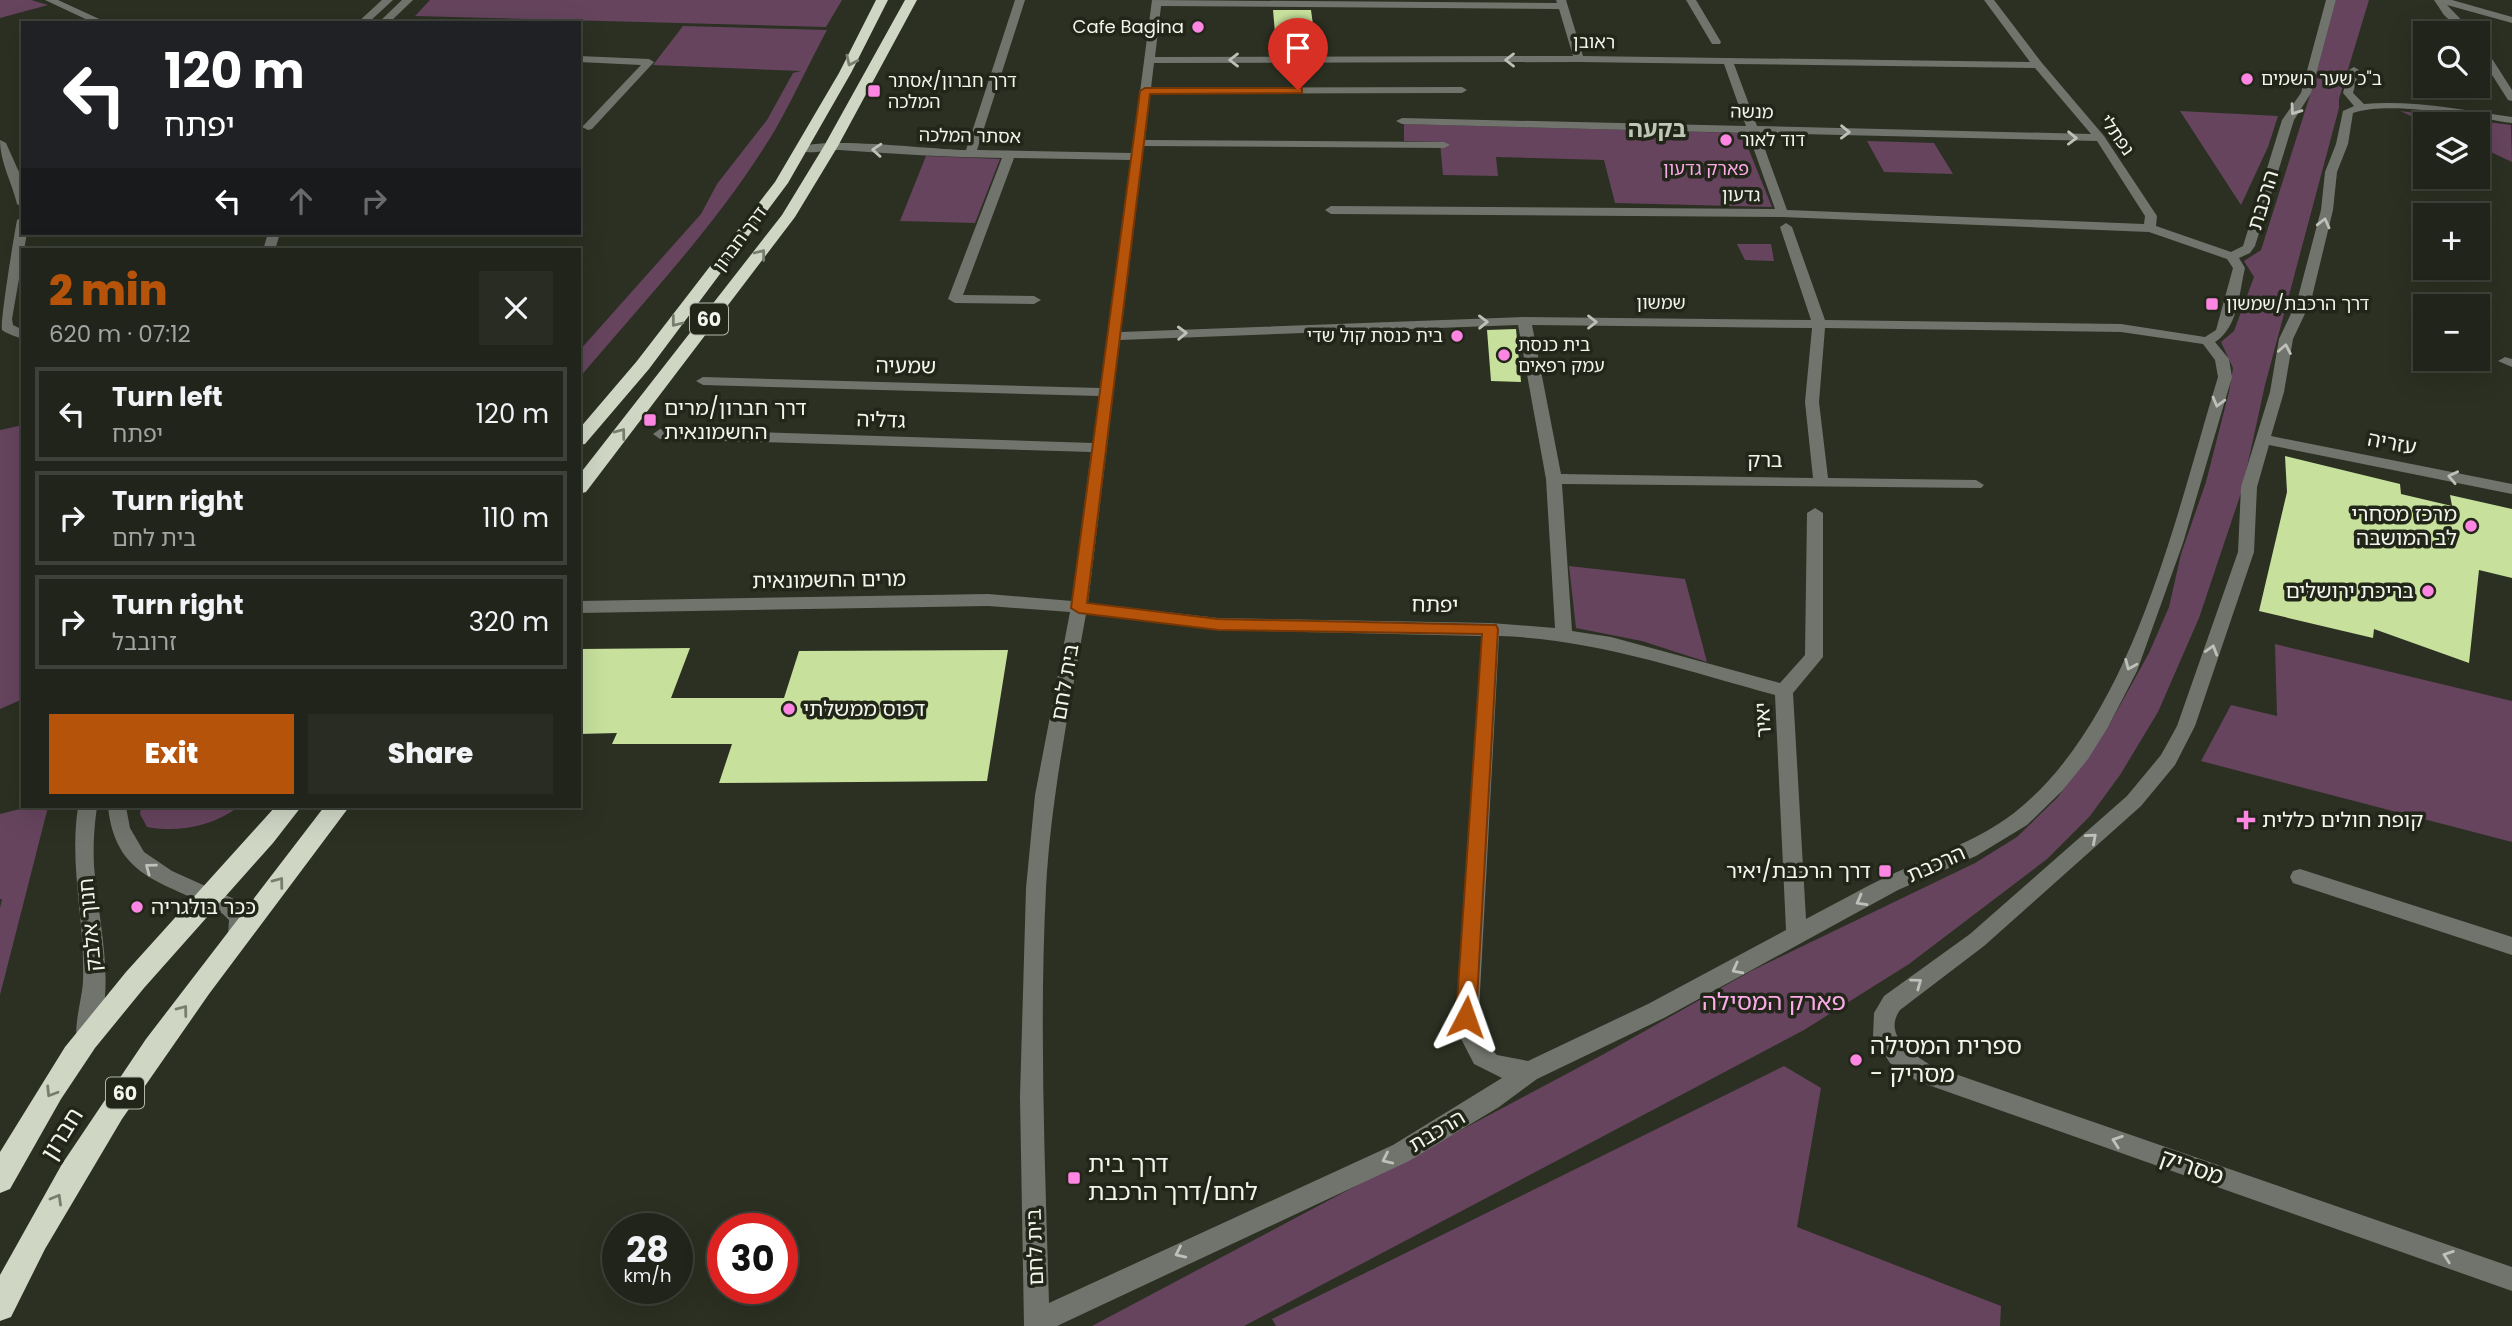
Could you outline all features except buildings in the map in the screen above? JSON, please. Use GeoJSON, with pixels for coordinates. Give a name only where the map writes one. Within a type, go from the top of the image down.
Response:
{"type":"FeatureCollection","features":[{"type":"Feature","properties":{"kind":"highway","name":"דרך חברון"},"geometry":{"type":"LineString","coordinates":[[581,438],[643,365],[732,250],[803,149],[882,0]]}},
{"type":"Feature","properties":{"kind":"highway","name":"דרך חברון"},"geometry":{"type":"LineString","coordinates":[[581,485],[774,237],[831,146],[911,0]]}},
{"type":"Feature","properties":{"kind":"highway"},"geometry":{"type":"LineString","coordinates":[[211,898],[288,808]]}},
{"type":"Feature","properties":{"kind":"highway","name":"60"},"geometry":{"type":"LineString","coordinates":[[238,936],[336,808]]}},
{"type":"Feature","properties":{"kind":"highway","name":"חברון"},"geometry":{"type":"LineString","coordinates":[[0,1180],[20,1143],[84,1042],[126,989],[211,898]]}},
{"type":"Feature","properties":{"kind":"highway","name":"חברון"},"geometry":{"type":"LineString","coordinates":[[0,1306],[23,1258],[94,1138],[168,1030],[238,936]]}},
{"type":"Feature","properties":{"kind":"highway"},"geometry":{"type":"LineString","coordinates":[[0,1166],[20,1143]]}},
{"type":"Feature","properties":{"kind":"street"},"geometry":{"type":"LineString","coordinates":[[50,0],[98,21]]}},
{"type":"Feature","properties":{"kind":"street"},"geometry":{"type":"LineString","coordinates":[[364,21],[388,0]]}},
{"type":"Feature","properties":{"kind":"street"},"geometry":{"type":"LineString","coordinates":[[385,21],[408,0]]}},
{"type":"Feature","properties":{"kind":"street"},"geometry":{"type":"LineString","coordinates":[[970,154],[1020,0]]}},
{"type":"Feature","properties":{"kind":"street"},"geometry":{"type":"LineString","coordinates":[[1691,0],[1716,42]]}},
{"type":"Feature","properties":{"kind":"street","name":"נפתלי"},"geometry":{"type":"LineString","coordinates":[[1989,0],[2038,65],[2101,138],[2151,216],[2150,228]]}},
{"type":"Feature","properties":{"kind":"street","name":"הרכבת"},"geometry":{"type":"LineString","coordinates":[[2232,256],[2249,246],[2288,120],[2306,93],[2331,0]]}},
{"type":"Feature","properties":{"kind":"street"},"geometry":{"type":"LineString","coordinates":[[2441,0],[2458,0],[2512,19]]}},
{"type":"Feature","properties":{"kind":"street"},"geometry":{"type":"LineString","coordinates":[[2441,0],[2512,19]]}},
{"type":"Feature","properties":{"kind":"street"},"geometry":{"type":"LineString","coordinates":[[2441,0],[2445,10],[2456,21]]}},
{"type":"Feature","properties":{"kind":"street"},"geometry":{"type":"LineString","coordinates":[[1156,2],[1562,3],[1579,59]]}},
{"type":"Feature","properties":{"kind":"street","name":"בית לחם"},"geometry":{"type":"LineString","coordinates":[[1037,1324],[1031,1097],[1036,888],[1045,795],[1079,608],[1156,2]]}},
{"type":"Feature","properties":{"kind":"street"},"geometry":{"type":"LineString","coordinates":[[581,59],[649,62],[588,127]]}},
{"type":"Feature","properties":{"kind":"street","name":"ראובן"},"geometry":{"type":"LineString","coordinates":[[1149,60],[1323,75],[1579,59],[2038,65]]}},
{"type":"Feature","properties":{"kind":"street"},"geometry":{"type":"LineString","coordinates":[[1728,61],[1782,213]]}},
{"type":"Feature","properties":{"kind":"street"},"geometry":{"type":"LineString","coordinates":[[2490,64],[2512,98]]}},
{"type":"Feature","properties":{"kind":"street"},"geometry":{"type":"LineString","coordinates":[[2354,70],[2348,93],[2360,106]]}},
{"type":"Feature","properties":{"kind":"street"},"geometry":{"type":"LineString","coordinates":[[1145,91],[1323,75],[1462,90]]}},
{"type":"Feature","properties":{"kind":"street"},"geometry":{"type":"LineString","coordinates":[[2263,439],[2281,374],[2286,339],[2304,301],[2327,210],[2330,172],[2340,152],[2348,111],[2360,106],[2390,106],[2512,120]]}},
{"type":"Feature","properties":{"kind":"street","name":"מנשה"},"geometry":{"type":"LineString","coordinates":[[1402,121],[2101,138]]}},
{"type":"Feature","properties":{"kind":"street"},"geometry":{"type":"LineString","coordinates":[[0,143],[21,195]]}},
{"type":"Feature","properties":{"kind":"street","name":"אסתר המלכה"},"geometry":{"type":"LineString","coordinates":[[803,149],[831,146],[1009,155],[1444,145]]}},
{"type":"Feature","properties":{"kind":"street"},"geometry":{"type":"LineString","coordinates":[[1009,155],[955,299],[1034,300]]}},
{"type":"Feature","properties":{"kind":"street","name":"גדעון"},"geometry":{"type":"LineString","coordinates":[[1331,210],[1782,213],[2150,228]]}},
{"type":"Feature","properties":{"kind":"street"},"geometry":{"type":"LineString","coordinates":[[1786,227],[1819,323],[1812,402],[1821,481]]}},
{"type":"Feature","properties":{"kind":"street"},"geometry":{"type":"LineString","coordinates":[[2150,228],[2232,256],[2239,268],[2222,332],[2207,341]]}},
{"type":"Feature","properties":{"kind":"street"},"geometry":{"type":"LineString","coordinates":[[21,231],[5,319],[7,327],[21,334]]}},
{"type":"Feature","properties":{"kind":"street"},"geometry":{"type":"LineString","coordinates":[[1524,321],[1554,479],[1564,635]]}},
{"type":"Feature","properties":{"kind":"street","name":"שמשון"},"geometry":{"type":"LineString","coordinates":[[1114,336],[1524,321],[2121,328],[2207,341]]}},
{"type":"Feature","properties":{"kind":"street","name":"הרכבת"},"geometry":{"type":"LineString","coordinates":[[1037,1324],[1401,1153],[1490,1100],[1529,1072],[1656,1010],[1891,884],[1988,840],[2020,819],[2055,786],[2081,754],[2102,722],[2128,671],[2170,559],[2225,377],[2222,359],[2207,341]]}},
{"type":"Feature","properties":{"kind":"street","name":"שמעיה"},"geometry":{"type":"LineString","coordinates":[[703,381],[1107,392]]}},
{"type":"Feature","properties":{"kind":"street","name":"גדליה"},"geometry":{"type":"LineString","coordinates":[[660,434],[1100,448]]}},
{"type":"Feature","properties":{"kind":"street","name":"עזריה"},"geometry":{"type":"LineString","coordinates":[[2263,439],[2512,489]]}},
{"type":"Feature","properties":{"kind":"street","name":"מסריק"},"geometry":{"type":"LineString","coordinates":[[2263,439],[2249,487],[2248,535],[2243,561],[2186,726],[2168,760],[2134,801],[1977,940],[1892,1003],[1885,1013],[1884,1037],[1909,1066],[1944,1081],[2512,1279]]}},
{"type":"Feature","properties":{"kind":"street","name":"ברק"},"geometry":{"type":"LineString","coordinates":[[1554,479],[1976,485]]}},
{"type":"Feature","properties":{"kind":"street","name":"יאיר"},"geometry":{"type":"LineString","coordinates":[[1797,936],[1784,691],[1814,657],[1815,513]]}},
{"type":"Feature","properties":{"kind":"street","name":"מרים החשמונאית"},"geometry":{"type":"LineString","coordinates":[[581,607],[988,600],[1079,608]]}},
{"type":"Feature","properties":{"kind":"street","name":"יפתח"},"geometry":{"type":"LineString","coordinates":[[1079,608],[1218,625],[1490,629],[1564,635],[1611,643],[1784,691]]}},
{"type":"Feature","properties":{"kind":"street"},"geometry":{"type":"LineString","coordinates":[[1490,629],[1467,1029],[1470,1041],[1488,1063],[1512,1071],[1529,1072]]}},
{"type":"Feature","properties":{"kind":"street","name":"חנוך אלבק"},"geometry":{"type":"LineString","coordinates":[[84,1042],[93,1014],[96,984],[83,855],[87,808]]}},
{"type":"Feature","properties":{"kind":"street"},"geometry":{"type":"LineString","coordinates":[[117,808],[118,821],[126,843],[140,860],[170,881],[211,898],[237,913],[240,923],[238,936]]}},
{"type":"Feature","properties":{"kind":"street"},"geometry":{"type":"LineString","coordinates":[[2300,877],[2512,946]]}},
{"type":"Feature","properties":{"kind":"green space"},"geometry":{"type":"Polygon","coordinates":[[[0,0],[31,0],[48,5],[0,18],[0,0]]]}},
{"type":"Feature","properties":{"kind":"green space"},"geometry":{"type":"Polygon","coordinates":[[[430,0],[842,0],[826,27],[415,16],[430,0]]]}},
{"type":"Feature","properties":{"kind":"green space","name":"פארק המסילה"},"geometry":{"type":"Polygon","coordinates":[[[2336,0],[2369,0],[2339,99],[2339,108],[2265,385],[2242,490],[2199,618],[2158,712],[2120,775],[2090,816],[2047,859],[1909,964],[1804,1030],[1244,1326],[1092,1326],[1604,1054],[1751,971],[1975,863],[2017,837],[2058,797],[2109,725],[2149,653],[2169,607],[2181,554],[2206,482],[2229,392],[2233,368],[2221,342],[2234,331],[2254,277],[2244,261],[2261,250],[2311,92],[2336,0]]]}},
{"type":"Feature","properties":{"kind":"green space"},"geometry":{"type":"Polygon","coordinates":[[[683,26],[827,30],[789,105],[754,163],[682,258],[581,376],[581,349],[701,214],[717,184],[767,120],[793,73],[801,71],[653,65],[683,26]]]}},
{"type":"Feature","properties":{"kind":"green space"},"geometry":{"type":"Polygon","coordinates":[[[2180,111],[2278,116],[2268,147],[2241,205],[2180,111]]]}},
{"type":"Feature","properties":{"kind":"green space"},"geometry":{"type":"Polygon","coordinates":[[[2490,122],[2511,125],[2512,162],[2490,152],[2490,122]]]}},
{"type":"Feature","properties":{"kind":"green space","name":"פארק גדעון"},"geometry":{"type":"Polygon","coordinates":[[[1404,124],[1742,133],[1772,207],[1615,203],[1604,160],[1496,157],[1498,176],[1443,175],[1440,142],[1404,141],[1404,124]]]}},
{"type":"Feature","properties":{"kind":"green space"},"geometry":{"type":"Polygon","coordinates":[[[1867,141],[1934,143],[1953,174],[1884,172],[1867,141]]]}},
{"type":"Feature","properties":{"kind":"green space"},"geometry":{"type":"Polygon","coordinates":[[[926,156],[1000,159],[975,223],[900,221],[926,156]]]}},
{"type":"Feature","properties":{"kind":"green space"},"geometry":{"type":"Polygon","coordinates":[[[1737,244],[1771,244],[1774,261],[1745,260],[1737,244]]]}},
{"type":"Feature","properties":{"kind":"green space"},"geometry":{"type":"Polygon","coordinates":[[[21,425],[21,700],[0,709],[0,430],[21,425]]]}},
{"type":"Feature","properties":{"kind":"green space"},"geometry":{"type":"Polygon","coordinates":[[[1569,566],[1685,579],[1707,662],[1642,641],[1576,628],[1569,566]]]}},
{"type":"Feature","properties":{"kind":"green space"},"geometry":{"type":"Polygon","coordinates":[[[2275,644],[2512,701],[2512,842],[2201,761],[2231,705],[2277,716],[2275,644]]]}},
{"type":"Feature","properties":{"kind":"green space"},"geometry":{"type":"Polygon","coordinates":[[[24,808],[48,808],[0,995],[2,899],[0,814],[24,808]]]}},
{"type":"Feature","properties":{"kind":"green space"},"geometry":{"type":"Polygon","coordinates":[[[141,808],[237,808],[207,823],[170,829],[147,827],[140,814],[141,808]]]}},
{"type":"Feature","properties":{"kind":"green space"},"geometry":{"type":"Polygon","coordinates":[[[1784,1066],[1821,1088],[1797,1227],[2001,1306],[2000,1326],[1276,1326],[1272,1319],[1784,1066]]]}},
{"type":"Feature","properties":{"kind":"place","name":"Cafe Bagina"},"geometry":{"type":"Point","coordinates":[1198,27]}},
{"type":"Feature","properties":{"kind":"place","name":"ב\"כ שער השמים"},"geometry":{"type":"Point","coordinates":[2247,79]}},
{"type":"Feature","properties":{"kind":"place","name":"דרך חברון/אסתר המלכה"},"geometry":{"type":"Point","coordinates":[874,91]}},
{"type":"Feature","properties":{"kind":"place","name":"דוד לאור"},"geometry":{"type":"Point","coordinates":[1726,140]}},
{"type":"Feature","properties":{"kind":"place","name":"דרך הרכבת/שמשון"},"geometry":{"type":"Point","coordinates":[2212,304]}},
{"type":"Feature","properties":{"kind":"place","name":"בית כנסת קול שדי"},"geometry":{"type":"Point","coordinates":[1457,336]}},
{"type":"Feature","properties":{"kind":"place","name":"בית כנסת עמק רפאים"},"geometry":{"type":"Point","coordinates":[1504,355]}},
{"type":"Feature","properties":{"kind":"place","name":"דרך חברון/מרים החשמונאית"},"geometry":{"type":"Point","coordinates":[650,420]}},
{"type":"Feature","properties":{"kind":"place","name":"מרכז מסחרי לב המושבה"},"geometry":{"type":"Point","coordinates":[2471,526]}},
{"type":"Feature","properties":{"kind":"place","name":"בריכת ירושלים"},"geometry":{"type":"Point","coordinates":[2428,591]}},
{"type":"Feature","properties":{"kind":"place","name":"דפוס ממשלתי"},"geometry":{"type":"Point","coordinates":[789,709]}},
{"type":"Feature","properties":{"kind":"place","name":"קופת חולים כללית"},"geometry":{"type":"Point","coordinates":[2246,820]}},
{"type":"Feature","properties":{"kind":"place","name":"דרך הרכבת/יאיר"},"geometry":{"type":"Point","coordinates":[1885,871]}},
{"type":"Feature","properties":{"kind":"place","name":"ככר בולגריה"},"geometry":{"type":"Point","coordinates":[137,907]}},
{"type":"Feature","properties":{"kind":"place","name":"ספרית המסילה - מסריק"},"geometry":{"type":"Point","coordinates":[1856,1060]}},
{"type":"Feature","properties":{"kind":"place","name":"דרך בית לחם/דרך הרכבת"},"geometry":{"type":"Point","coordinates":[1074,1178]}},
{"type":"Feature","properties":{"kind":"district","name":"בקעה"},"geometry":{"type":"Point","coordinates":[1657,129]}},
{"type":"Feature","properties":{"kind":"route"},"geometry":{"type":"LineString","coordinates":[[1298,90],[1145,91],[1079,608],[1218,625],[1490,629],[1466,1017]]}}]}
